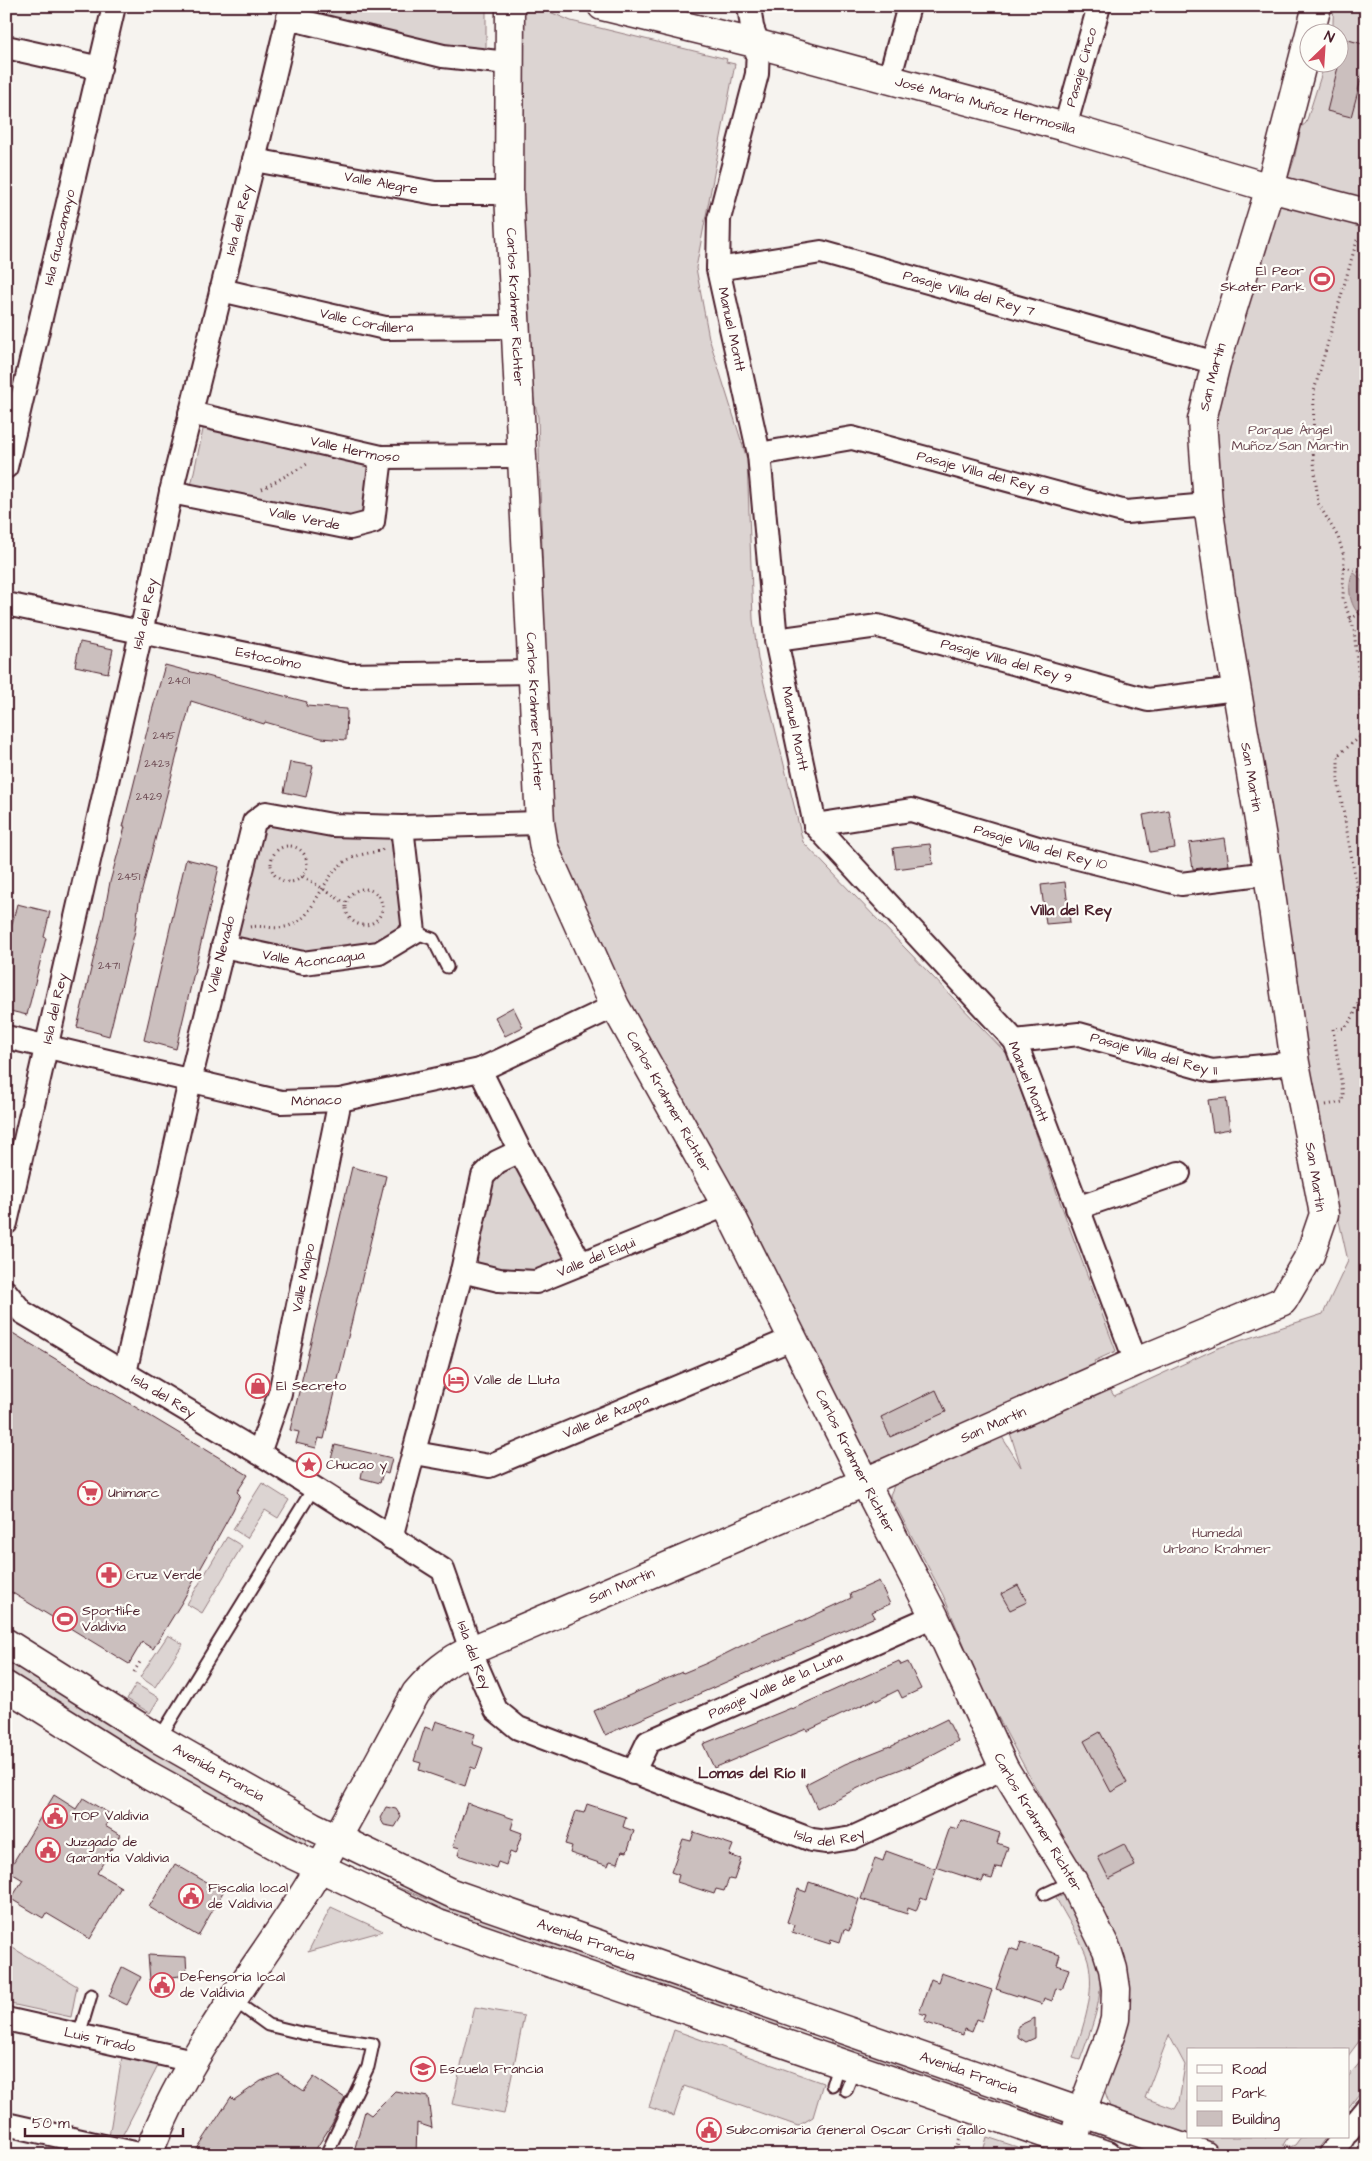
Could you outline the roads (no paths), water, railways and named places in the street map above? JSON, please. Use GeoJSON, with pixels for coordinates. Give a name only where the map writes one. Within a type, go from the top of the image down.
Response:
{"type":"FeatureCollection","features":[{"type":"Feature","properties":{"kind":"street","name":"Isla Guacamayo"},"geometry":{"type":"LineString","coordinates":[[6,467],[114,6]]}},
{"type":"Feature","properties":{"kind":"street","name":"Carlos Krahmer Richter"},"geometry":{"type":"LineString","coordinates":[[510,6],[508,63],[509,193],[514,328],[540,823],[544,848],[615,1006],[726,1204],[934,1616],[1004,1768],[1073,1881],[1107,1950],[1113,1969],[1116,1989],[1115,2019],[1081,2113],[1072,2149]]}},
{"type":"Feature","properties":{"kind":"street","name":"José María Muñoz Hermosilla"},"geometry":{"type":"LineString","coordinates":[[602,6],[758,44],[1065,127],[1270,188],[1366,213]]}},
{"type":"Feature","properties":{"kind":"street","name":"Manuel Montt"},"geometry":{"type":"LineString","coordinates":[[749,6],[752,28],[758,44],[757,74],[719,219],[718,269],[759,454],[776,640],[815,825],[1014,1041],[1136,1362]]}},
{"type":"Feature","properties":{"kind":"street"},"geometry":{"type":"LineString","coordinates":[[889,80],[909,6]]}},
{"type":"Feature","properties":{"kind":"street","name":"Pasaje Cinco"},"geometry":{"type":"LineString","coordinates":[[1065,127],[1099,6]]}},
{"type":"Feature","properties":{"kind":"street","name":"San Martín"},"geometry":{"type":"LineString","coordinates":[[148,2155],[161,2119],[193,2061],[319,1869],[416,1694],[442,1666],[472,1650],[1283,1300],[1310,1255],[1324,1214],[1295,1063],[1268,873],[1236,689],[1208,504],[1202,420],[1216,363],[1270,188],[1317,6]]}},
{"type":"Feature","properties":{"kind":"street"},"geometry":{"type":"LineString","coordinates":[[289,12],[443,56],[508,63]]}},
{"type":"Feature","properties":{"kind":"street","name":"Isla del Rey"},"geometry":{"type":"LineString","coordinates":[[6,1223],[141,633],[171,492],[289,12]]}},
{"type":"Feature","properties":{"kind":"street"},"geometry":{"type":"LineString","coordinates":[[6,47],[100,68]]}},
{"type":"Feature","properties":{"kind":"street","name":"Valle Alegre"},"geometry":{"type":"LineString","coordinates":[[254,160],[435,193],[509,193]]}},
{"type":"Feature","properties":{"kind":"street","name":"Pasaje Villa del Rey 7"},"geometry":{"type":"LineString","coordinates":[[718,269],[821,252],[1216,363]]}},
{"type":"Feature","properties":{"kind":"street","name":"Valle Cordillera"},"geometry":{"type":"LineString","coordinates":[[221,290],[385,328],[514,328]]}},
{"type":"Feature","properties":{"kind":"street","name":"Valle Hermoso"},"geometry":{"type":"LineString","coordinates":[[190,414],[381,457],[522,456]]}},
{"type":"Feature","properties":{"kind":"street","name":"Pasaje Villa del Rey 8"},"geometry":{"type":"LineString","coordinates":[[759,454],[852,438],[1126,512],[1208,504]]}},
{"type":"Feature","properties":{"kind":"street","name":"Valle Verde"},"geometry":{"type":"LineString","coordinates":[[171,492],[230,506],[350,528],[373,522],[381,457]]}},
{"type":"Feature","properties":{"kind":"street","name":"Estocolmo"},"geometry":{"type":"LineString","coordinates":[[6,604],[348,675],[533,672]]}},
{"type":"Feature","properties":{"kind":"street","name":"Pasaje Villa del Rey 9"},"geometry":{"type":"LineString","coordinates":[[776,640],[878,626],[1148,700],[1236,689]]}},
{"type":"Feature","properties":{"kind":"street","name":"Pasaje Villa del Rey 10"},"geometry":{"type":"LineString","coordinates":[[815,825],[911,810],[1038,848],[1181,884],[1268,873]]}},
{"type":"Feature","properties":{"kind":"street","name":"Valle Nevado"},"geometry":{"type":"LineString","coordinates":[[125,1373],[190,1081],[254,822],[266,813],[332,825],[402,827],[540,823]]}},
{"type":"Feature","properties":{"kind":"street"},"geometry":{"type":"LineString","coordinates":[[402,827],[414,932]]}},
{"type":"Feature","properties":{"kind":"street","name":"Valle Aconcagua"},"geometry":{"type":"LineString","coordinates":[[223,946],[303,963],[378,953],[414,932]]}},
{"type":"Feature","properties":{"kind":"street","name":"Mónaco"},"geometry":{"type":"LineString","coordinates":[[6,1037],[281,1102],[340,1100],[480,1070],[615,1006]]}},
{"type":"Feature","properties":{"kind":"street","name":"Pasaje Villa del Rey 11"},"geometry":{"type":"LineString","coordinates":[[1014,1041],[1079,1034],[1212,1071],[1295,1063]]}},
{"type":"Feature","properties":{"kind":"street"},"geometry":{"type":"LineString","coordinates":[[480,1070],[520,1151],[581,1264]]}},
{"type":"Feature","properties":{"kind":"street","name":"Valle Maipo"},"geometry":{"type":"LineString","coordinates":[[259,1453],[280,1393],[340,1100]]}},
{"type":"Feature","properties":{"kind":"street"},"geometry":{"type":"LineString","coordinates":[[391,1538],[462,1271],[483,1176],[496,1162],[520,1151]]}},
{"type":"Feature","properties":{"kind":"street"},"geometry":{"type":"LineString","coordinates":[[1077,1208],[1179,1173]]}},
{"type":"Feature","properties":{"kind":"street","name":"Valle del Elqui"},"geometry":{"type":"LineString","coordinates":[[462,1271],[499,1280],[536,1282],[726,1204]]}},
{"type":"Feature","properties":{"kind":"street","name":"Isla del Rey"},"geometry":{"type":"LineString","coordinates":[[6,1292],[22,1312],[259,1453],[444,1570],[476,1664],[496,1710],[518,1728],[812,1840],[827,1842],[842,1841],[857,1836],[1004,1768]]}},
{"type":"Feature","properties":{"kind":"street","name":"Valle de Azapa"},"geometry":{"type":"LineString","coordinates":[[415,1452],[489,1466],[794,1338]]}},
{"type":"Feature","properties":{"kind":"street","name":"Pasaje Valle de la Luna"},"geometry":{"type":"LineString","coordinates":[[633,1773],[648,1742],[934,1616]]}},
{"type":"Feature","properties":{"kind":"street","name":"Avenida Francia"},"geometry":{"type":"LineString","coordinates":[[6,1643],[159,1739],[336,1839],[451,1893],[1204,2155]]}},
{"type":"Feature","properties":{"kind":"street"},"geometry":{"type":"LineString","coordinates":[[9,1694],[148,1775],[319,1869],[438,1924],[802,2049],[843,2076],[1072,2149],[1107,2155]]}},
{"type":"Feature","properties":{"kind":"street"},"geometry":{"type":"LineString","coordinates":[[802,2049],[810,2018]]}},
{"type":"Feature","properties":{"kind":"street","name":"Luis Tirado"},"geometry":{"type":"LineString","coordinates":[[6,2019],[193,2061]]}},
{"type":"Feature","properties":{"kind":"street"},"geometry":{"type":"LineString","coordinates":[[1350,2129],[1366,2109]]}},
{"type":"Feature","properties":{"kind":"street"},"geometry":{"type":"LineString","coordinates":[[6,2124],[143,2155]]}},
{"type":"Feature","properties":{"kind":"street"},"geometry":{"type":"LineString","coordinates":[[1330,2155],[1342,2138]]}},
{"type":"Feature","properties":{"kind":"lane"},"geometry":{"type":"LineString","coordinates":[[414,932],[433,939],[447,967]]}},
{"type":"Feature","properties":{"kind":"lane"},"geometry":{"type":"LineString","coordinates":[[159,1739],[313,1488]]}},
{"type":"Feature","properties":{"kind":"lane"},"geometry":{"type":"LineString","coordinates":[[1045,1894],[1073,1881]]}},
{"type":"Feature","properties":{"kind":"lane"},"geometry":{"type":"LineString","coordinates":[[79,2035],[91,1995]]}},
{"type":"Feature","properties":{"kind":"lane"},"geometry":{"type":"LineString","coordinates":[[232,1999],[268,2025],[301,2033],[373,2044],[368,2067],[326,2155]]}},
{"type":"Feature","properties":{"kind":"place","name":"El Peor Skater Park"},"geometry":{"type":"Point","coordinates":[1322,279]}},
{"type":"Feature","properties":{"kind":"place","name":"Valle de Lluta"},"geometry":{"type":"Point","coordinates":[456,1380]}},
{"type":"Feature","properties":{"kind":"place","name":"El Secreto"},"geometry":{"type":"Point","coordinates":[258,1386]}},
{"type":"Feature","properties":{"kind":"place","name":"Chucao y"},"geometry":{"type":"Point","coordinates":[309,1465]}},
{"type":"Feature","properties":{"kind":"place","name":"Unimarc"},"geometry":{"type":"Point","coordinates":[90,1493]}},
{"type":"Feature","properties":{"kind":"place","name":"Cruz Verde"},"geometry":{"type":"Point","coordinates":[109,1575]}},
{"type":"Feature","properties":{"kind":"place","name":"Sportlife Valdivia"},"geometry":{"type":"Point","coordinates":[65,1619]}},
{"type":"Feature","properties":{"kind":"place","name":"TOP Valdivia"},"geometry":{"type":"Point","coordinates":[55,1816]}},
{"type":"Feature","properties":{"kind":"place","name":"Juzgado de Garantía Valdivia"},"geometry":{"type":"Point","coordinates":[48,1850]}},
{"type":"Feature","properties":{"kind":"place","name":"Fiscalía local de Valdivia"},"geometry":{"type":"Point","coordinates":[191,1896]}},
{"type":"Feature","properties":{"kind":"place","name":"Defensoría local de Valdivia"},"geometry":{"type":"Point","coordinates":[162,1985]}},
{"type":"Feature","properties":{"kind":"place","name":"Escuela Francia"},"geometry":{"type":"Point","coordinates":[423,2069]}},
{"type":"Feature","properties":{"kind":"place","name":"Subcomisaria General Oscar Cristi Gallo"},"geometry":{"type":"Point","coordinates":[709,2130]}},
{"type":"Feature","properties":{"kind":"district","name":"Villa del Rey"},"geometry":{"type":"Point","coordinates":[1071,910]}},
{"type":"Feature","properties":{"kind":"district","name":"Lomas del Río II"},"geometry":{"type":"Point","coordinates":[752,1773]}},
{"type":"Feature","properties":{"kind":"park label","name":"Parque Ángel Muñoz/San Martin"},"geometry":{"type":"Point","coordinates":[1290,438]}},
{"type":"Feature","properties":{"kind":"park label","name":"Humedal Urbano Krahmer"},"geometry":{"type":"Point","coordinates":[1217,1542]}}]}
